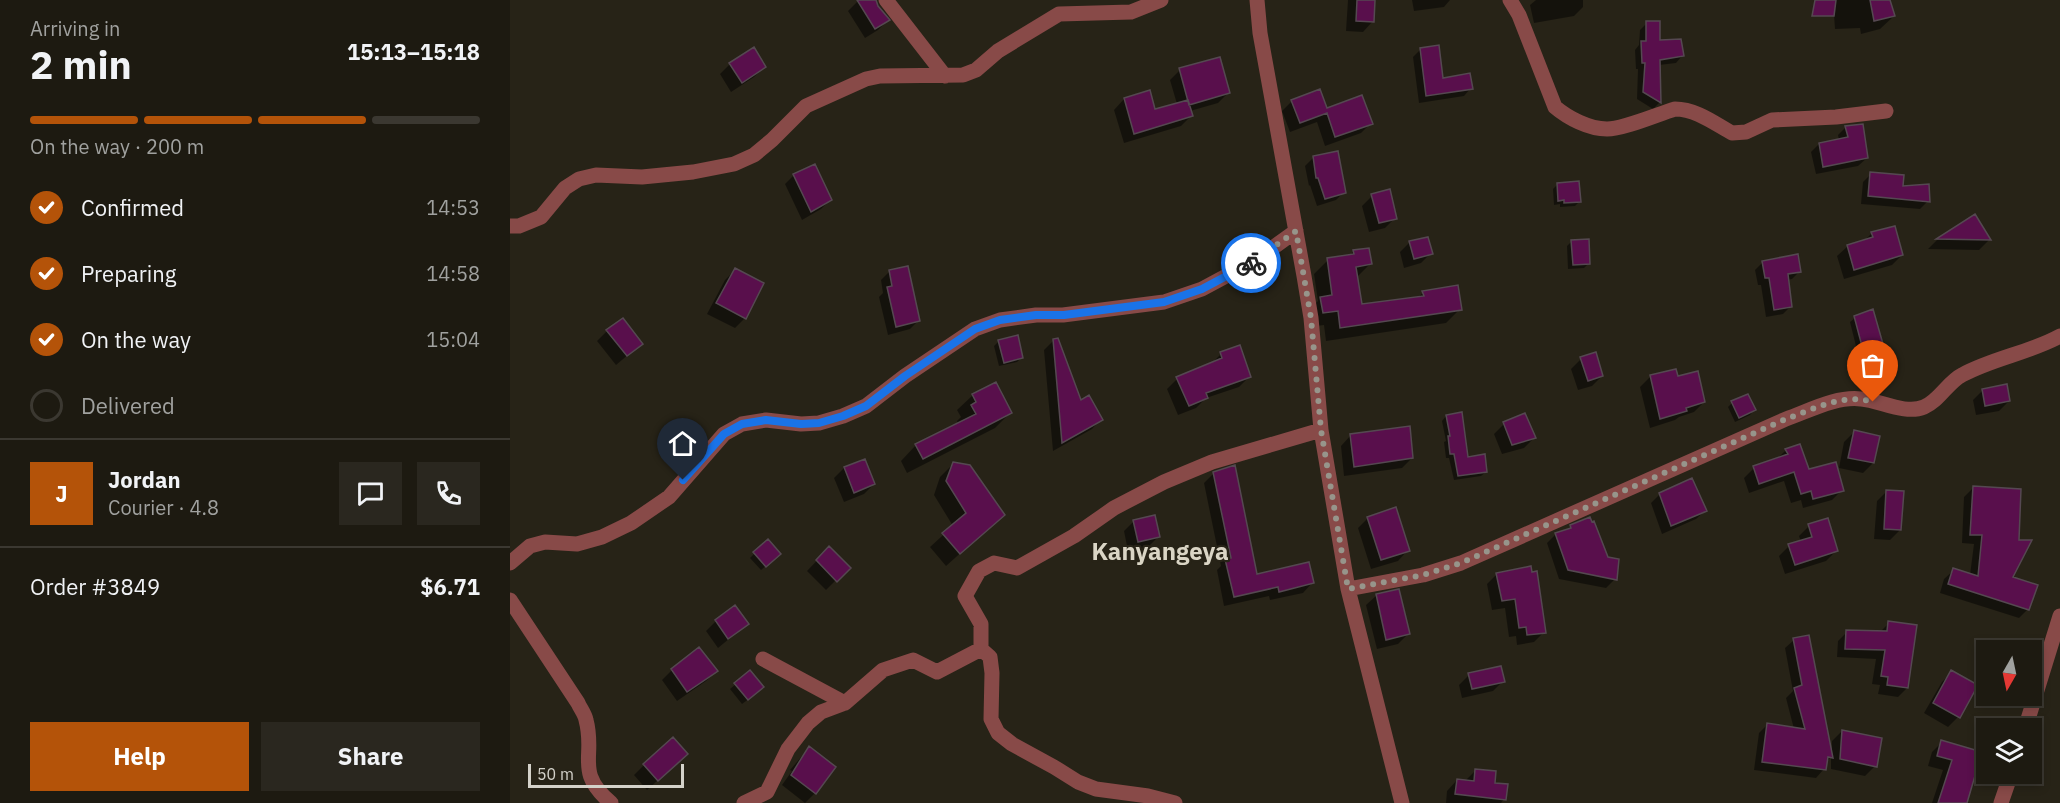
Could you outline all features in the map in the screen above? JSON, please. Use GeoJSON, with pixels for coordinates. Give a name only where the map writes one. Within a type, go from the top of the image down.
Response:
{"type":"FeatureCollection","features":[{"type":"Feature","properties":{"kind":"street"},"geometry":{"type":"LineString","coordinates":[[886,0],[945,76]]}},
{"type":"Feature","properties":{"kind":"street"},"geometry":{"type":"LineString","coordinates":[[510,226],[519,226],[541,218],[565,188],[579,179],[596,175],[642,177],[734,164],[754,155],[806,106],[866,79],[880,76],[963,75],[976,70],[998,51],[1059,14],[1131,12],[1161,0]]}},
{"type":"Feature","properties":{"kind":"street"},"geometry":{"type":"LineString","coordinates":[[1257,0],[1260,33],[1311,318],[1321,430],[1348,589],[1402,803]]}},
{"type":"Feature","properties":{"kind":"street"},"geometry":{"type":"LineString","coordinates":[[1510,0],[1519,15],[1555,106],[1567,117],[1596,127],[1612,129],[1675,109],[1685,109],[1732,134],[1739,134],[1772,120],[1836,117],[1886,111]]}},
{"type":"Feature","properties":{"kind":"street"},"geometry":{"type":"LineString","coordinates":[[510,563],[530,546],[545,542],[577,544],[602,537],[631,523],[669,497],[724,434],[742,424],[766,420],[801,424],[819,423],[843,416],[866,406],[905,376],[975,329],[1000,320],[1036,315],[1064,315],[1164,302],[1202,289],[1256,261],[1296,231]]}},
{"type":"Feature","properties":{"kind":"street"},"geometry":{"type":"LineString","coordinates":[[1348,589],[1423,575],[1461,563],[1786,419],[1832,403],[1861,399],[1884,406],[1923,408],[1960,376],[2001,359],[2041,347],[2060,336]]}},
{"type":"Feature","properties":{"kind":"street"},"geometry":{"type":"LineString","coordinates":[[1175,803],[1148,796],[1096,789],[1078,783],[1012,744],[998,733],[991,718],[990,657],[981,649],[981,624],[966,596],[979,571],[994,563],[1017,568],[1074,536],[1114,508],[1164,482],[1212,462],[1321,430]]}},
{"type":"Feature","properties":{"kind":"street"},"geometry":{"type":"LineString","coordinates":[[510,600],[578,703],[586,719],[587,770],[599,793],[611,803]]}},
{"type":"Feature","properties":{"kind":"street"},"geometry":{"type":"LineString","coordinates":[[2028,718],[2060,616]]}},
{"type":"Feature","properties":{"kind":"street"},"geometry":{"type":"LineString","coordinates":[[744,803],[767,792],[788,748],[808,723],[821,712],[845,704],[883,670],[913,660],[937,672],[981,649]]}},
{"type":"Feature","properties":{"kind":"street"},"geometry":{"type":"LineString","coordinates":[[763,659],[845,704]]}},
{"type":"Feature","properties":{"kind":"street"},"geometry":{"type":"LineString","coordinates":[[2001,803],[2008,784]]}},
{"type":"Feature","properties":{"kind":"building"},"geometry":{"type":"Polygon","coordinates":[[[857,0],[876,0],[878,6],[890,20],[875,29],[857,0]]]}},
{"type":"Feature","properties":{"kind":"building"},"geometry":{"type":"Polygon","coordinates":[[[1357,0],[1375,0],[1374,22],[1356,21],[1357,0]]]}},
{"type":"Feature","properties":{"kind":"building"},"geometry":{"type":"Polygon","coordinates":[[[1815,0],[1836,0],[1834,16],[1812,16],[1815,0]]]}},
{"type":"Feature","properties":{"kind":"building"},"geometry":{"type":"Polygon","coordinates":[[[1870,0],[1890,0],[1895,16],[1874,21],[1870,0]]]}},
{"type":"Feature","properties":{"kind":"building"},"geometry":{"type":"Polygon","coordinates":[[[1646,21],[1660,21],[1660,40],[1681,39],[1684,56],[1660,60],[1661,103],[1643,92],[1645,63],[1642,63],[1641,41],[1646,41],[1646,21]]]}},
{"type":"Feature","properties":{"kind":"building"},"geometry":{"type":"Polygon","coordinates":[[[1439,45],[1443,78],[1470,73],[1473,89],[1426,96],[1420,48],[1439,45]]]}},
{"type":"Feature","properties":{"kind":"building"},"geometry":{"type":"Polygon","coordinates":[[[754,47],[766,67],[742,83],[729,63],[754,47]]]}},
{"type":"Feature","properties":{"kind":"building"},"geometry":{"type":"Polygon","coordinates":[[[1220,57],[1230,93],[1189,105],[1179,68],[1220,57]]]}},
{"type":"Feature","properties":{"kind":"building"},"geometry":{"type":"Polygon","coordinates":[[[1320,89],[1327,108],[1362,95],[1373,124],[1335,137],[1327,113],[1300,123],[1291,100],[1320,89]]]}},
{"type":"Feature","properties":{"kind":"building"},"geometry":{"type":"Polygon","coordinates":[[[1150,90],[1155,109],[1188,100],[1193,116],[1134,134],[1124,98],[1150,90]]]}},
{"type":"Feature","properties":{"kind":"building"},"geometry":{"type":"Polygon","coordinates":[[[1863,124],[1868,158],[1823,167],[1819,143],[1848,137],[1845,126],[1863,124]]]}},
{"type":"Feature","properties":{"kind":"building"},"geometry":{"type":"Polygon","coordinates":[[[1338,151],[1346,193],[1325,199],[1318,178],[1316,178],[1313,156],[1338,151]]]}},
{"type":"Feature","properties":{"kind":"building"},"geometry":{"type":"Polygon","coordinates":[[[815,164],[832,200],[811,212],[793,174],[815,164]]]}},
{"type":"Feature","properties":{"kind":"building"},"geometry":{"type":"Polygon","coordinates":[[[1870,172],[1904,175],[1903,186],[1929,184],[1930,202],[1868,196],[1870,172]]]}},
{"type":"Feature","properties":{"kind":"building"},"geometry":{"type":"Polygon","coordinates":[[[1579,181],[1581,202],[1558,201],[1557,183],[1579,181]]]}},
{"type":"Feature","properties":{"kind":"building"},"geometry":{"type":"Polygon","coordinates":[[[1390,189],[1397,219],[1379,223],[1371,194],[1390,189]]]}},
{"type":"Feature","properties":{"kind":"building"},"geometry":{"type":"Polygon","coordinates":[[[1975,214],[1991,240],[1936,239],[1975,214]]]}},
{"type":"Feature","properties":{"kind":"building"},"geometry":{"type":"Polygon","coordinates":[[[1895,226],[1903,255],[1854,270],[1847,245],[1873,237],[1871,232],[1895,226]]]}},
{"type":"Feature","properties":{"kind":"building"},"geometry":{"type":"Polygon","coordinates":[[[1428,237],[1433,254],[1414,259],[1409,241],[1428,237]]]}},
{"type":"Feature","properties":{"kind":"building"},"geometry":{"type":"Polygon","coordinates":[[[1589,239],[1590,264],[1573,265],[1571,240],[1589,239]]]}},
{"type":"Feature","properties":{"kind":"building"},"geometry":{"type":"Polygon","coordinates":[[[1369,248],[1372,264],[1356,267],[1362,304],[1424,296],[1422,291],[1458,285],[1462,310],[1340,328],[1338,311],[1323,313],[1320,297],[1332,295],[1327,258],[1354,254],[1353,250],[1369,248]]]}},
{"type":"Feature","properties":{"kind":"building"},"geometry":{"type":"Polygon","coordinates":[[[1798,254],[1801,272],[1788,274],[1792,307],[1774,310],[1769,278],[1765,278],[1762,261],[1798,254]]]}},
{"type":"Feature","properties":{"kind":"building"},"geometry":{"type":"Polygon","coordinates":[[[908,266],[920,321],[896,327],[887,287],[892,286],[889,270],[908,266]]]}},
{"type":"Feature","properties":{"kind":"building"},"geometry":{"type":"Polygon","coordinates":[[[735,268],[764,283],[746,319],[716,303],[735,268]]]}},
{"type":"Feature","properties":{"kind":"building"},"geometry":{"type":"Polygon","coordinates":[[[1873,309],[1883,344],[1863,350],[1854,316],[1873,309]]]}},
{"type":"Feature","properties":{"kind":"building"},"geometry":{"type":"Polygon","coordinates":[[[623,318],[643,344],[627,356],[606,330],[623,318]]]}},
{"type":"Feature","properties":{"kind":"building"},"geometry":{"type":"Polygon","coordinates":[[[1018,335],[1023,358],[1004,363],[998,340],[1018,335]]]}},
{"type":"Feature","properties":{"kind":"building"},"geometry":{"type":"Polygon","coordinates":[[[1058,338],[1081,400],[1089,395],[1103,420],[1062,443],[1053,339],[1058,338]]]}},
{"type":"Feature","properties":{"kind":"building"},"geometry":{"type":"Polygon","coordinates":[[[1240,345],[1251,377],[1206,393],[1208,398],[1189,406],[1176,377],[1222,358],[1220,352],[1240,345]]]}},
{"type":"Feature","properties":{"kind":"building"},"geometry":{"type":"Polygon","coordinates":[[[1596,352],[1603,376],[1588,381],[1580,357],[1596,352]]]}},
{"type":"Feature","properties":{"kind":"building"},"geometry":{"type":"Polygon","coordinates":[[[1676,369],[1678,376],[1698,371],[1705,402],[1686,408],[1687,411],[1660,419],[1650,375],[1676,369]]]}},
{"type":"Feature","properties":{"kind":"building"},"geometry":{"type":"Polygon","coordinates":[[[996,382],[1012,413],[923,459],[915,444],[976,414],[971,405],[976,402],[972,394],[996,382]]]}},
{"type":"Feature","properties":{"kind":"building"},"geometry":{"type":"Polygon","coordinates":[[[2007,384],[2010,401],[1985,406],[1982,389],[2007,384]]]}},
{"type":"Feature","properties":{"kind":"building"},"geometry":{"type":"Polygon","coordinates":[[[1748,394],[1756,410],[1739,418],[1731,401],[1748,394]]]}},
{"type":"Feature","properties":{"kind":"building"},"geometry":{"type":"Polygon","coordinates":[[[1462,412],[1468,457],[1485,454],[1487,472],[1458,476],[1454,454],[1450,454],[1448,436],[1450,436],[1446,415],[1462,412]]]}},
{"type":"Feature","properties":{"kind":"building"},"geometry":{"type":"Polygon","coordinates":[[[1525,413],[1536,438],[1512,445],[1503,422],[1525,413]]]}},
{"type":"Feature","properties":{"kind":"building"},"geometry":{"type":"Polygon","coordinates":[[[1410,426],[1413,458],[1354,467],[1350,434],[1410,426]]]}},
{"type":"Feature","properties":{"kind":"building"},"geometry":{"type":"Polygon","coordinates":[[[1854,430],[1880,436],[1874,463],[1848,458],[1854,430]]]}},
{"type":"Feature","properties":{"kind":"building"},"geometry":{"type":"Polygon","coordinates":[[[1800,444],[1809,469],[1836,462],[1844,491],[1813,499],[1811,491],[1801,494],[1794,472],[1759,484],[1753,466],[1788,454],[1785,449],[1800,444]]]}},
{"type":"Feature","properties":{"kind":"building"},"geometry":{"type":"Polygon","coordinates":[[[865,459],[875,484],[854,493],[844,467],[865,459]]]}},
{"type":"Feature","properties":{"kind":"building"},"geometry":{"type":"Polygon","coordinates":[[[953,462],[970,465],[1005,515],[960,554],[942,533],[966,513],[946,481],[953,462]]]}},
{"type":"Feature","properties":{"kind":"building"},"geometry":{"type":"Polygon","coordinates":[[[1235,465],[1257,574],[1309,562],[1314,583],[1279,592],[1278,587],[1234,597],[1225,559],[1231,558],[1213,472],[1235,465]]]}},
{"type":"Feature","properties":{"kind":"building"},"geometry":{"type":"Polygon","coordinates":[[[1692,478],[1707,511],[1671,526],[1659,493],[1692,478]]]}},
{"type":"Feature","properties":{"kind":"building"},"geometry":{"type":"Polygon","coordinates":[[[1973,486],[2021,489],[2019,540],[2032,540],[2013,577],[2038,585],[2029,610],[1948,584],[1953,568],[1978,576],[1982,535],[1970,535],[1973,486]]]}},
{"type":"Feature","properties":{"kind":"building"},"geometry":{"type":"Polygon","coordinates":[[[1886,490],[1904,491],[1901,530],[1884,529],[1886,490]]]}},
{"type":"Feature","properties":{"kind":"building"},"geometry":{"type":"Polygon","coordinates":[[[1396,507],[1410,551],[1381,560],[1367,517],[1396,507]]]}},
{"type":"Feature","properties":{"kind":"building"},"geometry":{"type":"Polygon","coordinates":[[[1155,515],[1160,537],[1138,542],[1133,520],[1155,515]]]}},
{"type":"Feature","properties":{"kind":"building"},"geometry":{"type":"Polygon","coordinates":[[[1590,517],[1592,522],[1594,521],[1608,557],[1619,559],[1617,580],[1568,570],[1555,533],[1571,528],[1570,525],[1590,517]]]}},
{"type":"Feature","properties":{"kind":"building"},"geometry":{"type":"Polygon","coordinates":[[[1828,518],[1838,551],[1795,565],[1788,544],[1812,537],[1808,524],[1828,518]]]}},
{"type":"Feature","properties":{"kind":"building"},"geometry":{"type":"Polygon","coordinates":[[[768,539],[781,554],[766,567],[753,552],[768,539]]]}},
{"type":"Feature","properties":{"kind":"building"},"geometry":{"type":"Polygon","coordinates":[[[829,546],[851,568],[837,582],[816,560],[829,546]]]}},
{"type":"Feature","properties":{"kind":"building"},"geometry":{"type":"Polygon","coordinates":[[[1531,566],[1532,572],[1537,571],[1546,633],[1527,635],[1526,627],[1519,628],[1515,599],[1502,601],[1496,573],[1531,566]]]}},
{"type":"Feature","properties":{"kind":"building"},"geometry":{"type":"Polygon","coordinates":[[[1399,589],[1410,634],[1386,640],[1376,594],[1399,589]]]}},
{"type":"Feature","properties":{"kind":"building"},"geometry":{"type":"Polygon","coordinates":[[[735,605],[749,624],[728,639],[715,620],[735,605]]]}},
{"type":"Feature","properties":{"kind":"building"},"geometry":{"type":"Polygon","coordinates":[[[1888,621],[1917,625],[1908,688],[1887,685],[1888,677],[1881,676],[1885,650],[1845,649],[1846,630],[1887,631],[1888,621]]]}},
{"type":"Feature","properties":{"kind":"building"},"geometry":{"type":"Polygon","coordinates":[[[1809,635],[1833,758],[1828,757],[1826,770],[1762,762],[1767,723],[1805,729],[1794,688],[1802,685],[1793,638],[1809,635]]]}},
{"type":"Feature","properties":{"kind":"building"},"geometry":{"type":"Polygon","coordinates":[[[699,647],[718,671],[687,692],[671,669],[699,647]]]}},
{"type":"Feature","properties":{"kind":"building"},"geometry":{"type":"Polygon","coordinates":[[[1501,666],[1505,682],[1472,689],[1468,673],[1501,666]]]}},
{"type":"Feature","properties":{"kind":"building"},"geometry":{"type":"Polygon","coordinates":[[[750,670],[764,687],[748,700],[734,683],[750,670]]]}},
{"type":"Feature","properties":{"kind":"building"},"geometry":{"type":"Polygon","coordinates":[[[1951,670],[1976,684],[1976,689],[1960,718],[1933,703],[1951,670]]]}},
{"type":"Feature","properties":{"kind":"building"},"geometry":{"type":"Polygon","coordinates":[[[1842,730],[1882,738],[1877,767],[1840,759],[1842,730]]]}},
{"type":"Feature","properties":{"kind":"building"},"geometry":{"type":"Polygon","coordinates":[[[673,737],[688,754],[658,781],[643,764],[673,737]]]}},
{"type":"Feature","properties":{"kind":"building"},"geometry":{"type":"Polygon","coordinates":[[[1941,740],[1976,750],[1976,772],[1967,803],[1938,803],[1952,760],[1937,756],[1941,740]]]}},
{"type":"Feature","properties":{"kind":"building"},"geometry":{"type":"Polygon","coordinates":[[[809,746],[836,767],[816,794],[791,775],[809,746]]]}},
{"type":"Feature","properties":{"kind":"building"},"geometry":{"type":"Polygon","coordinates":[[[1475,769],[1496,771],[1495,783],[1508,784],[1506,800],[1455,794],[1457,779],[1474,781],[1475,769]]]}},
{"type":"Feature","properties":{"kind":"way so far"},"geometry":{"type":"LineString","coordinates":[[1251,263],[1296,231],[1311,318],[1321,430],[1348,589],[1423,575],[1461,563],[1786,419],[1816,408],[1841,400],[1861,399],[1873,402]]}},
{"type":"Feature","properties":{"kind":"district","name":"Kanyangeya"},"geometry":{"type":"Point","coordinates":[1160,552]}},
{"type":"Feature","properties":{"kind":"route"},"geometry":{"type":"LineString","coordinates":[[683,480],[724,434],[742,424],[766,420],[801,424],[819,423],[843,416],[866,406],[905,376],[975,329],[1000,320],[1036,315],[1064,315],[1164,302],[1202,289],[1251,263]]}}]}
